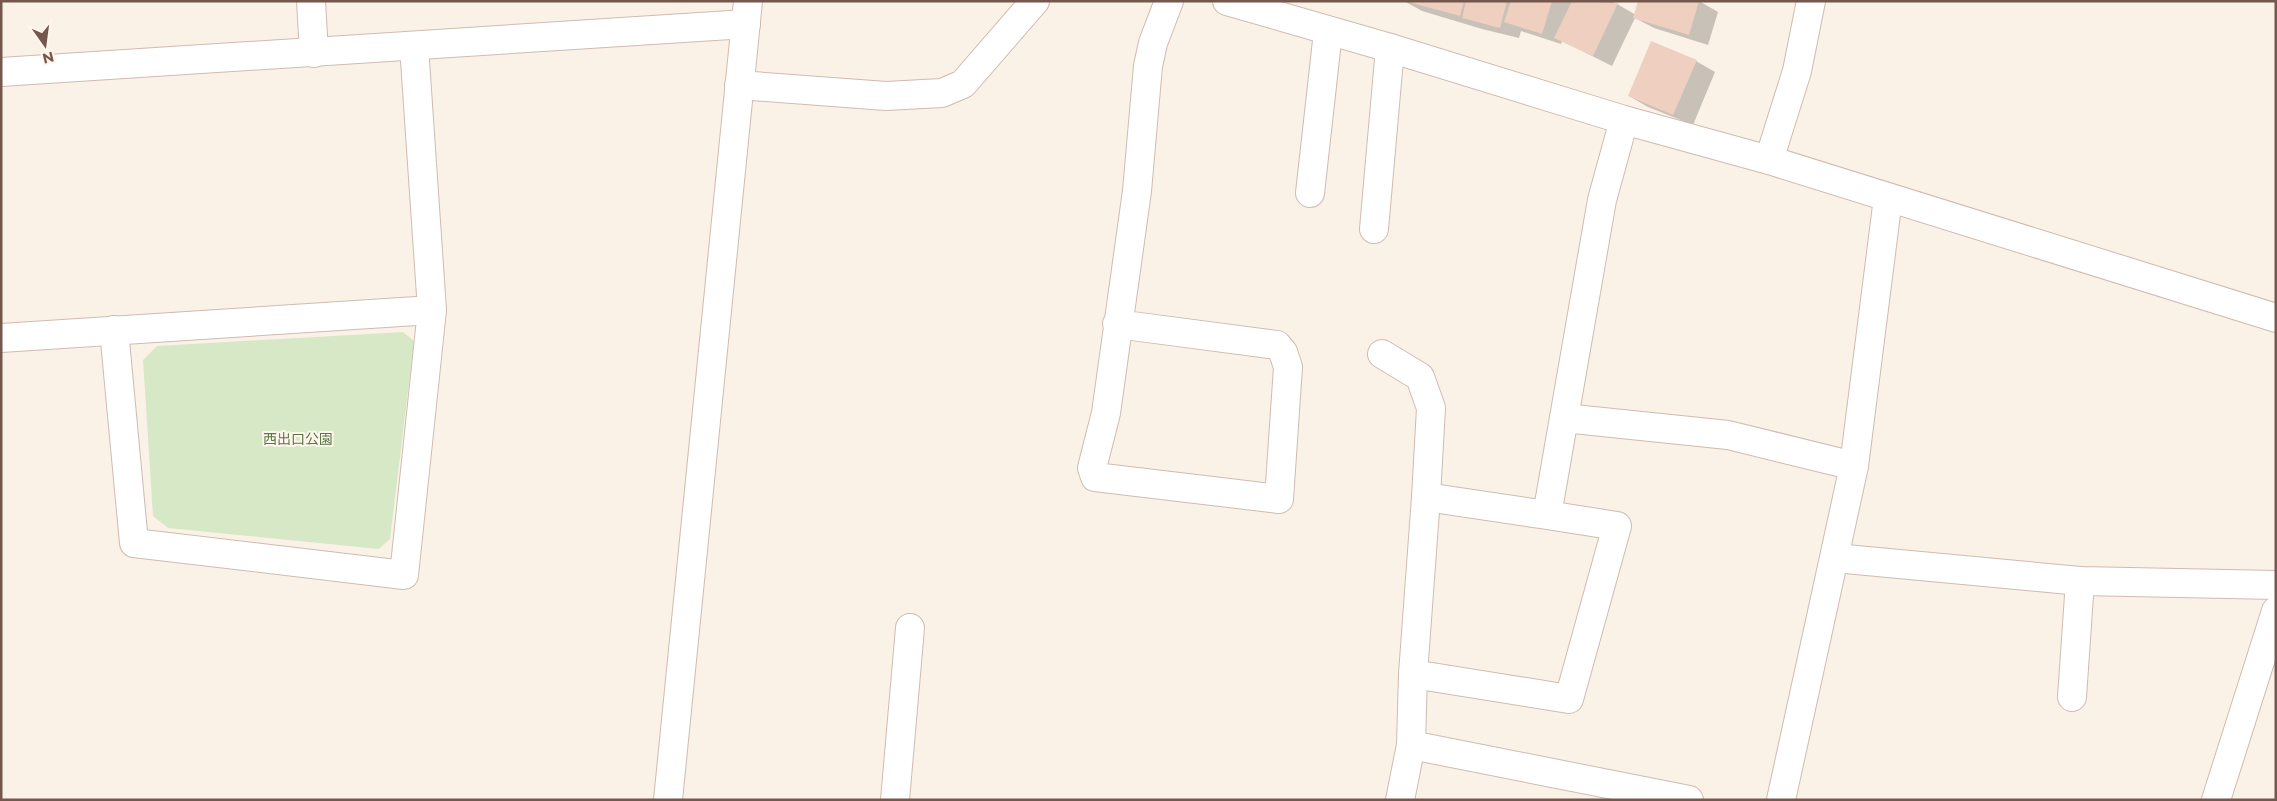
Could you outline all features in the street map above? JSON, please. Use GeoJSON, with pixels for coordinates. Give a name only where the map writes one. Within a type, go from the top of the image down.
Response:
{"type":"FeatureCollection","features":[{"type":"Feature","properties":{"kind":"street"},"geometry":{"type":"LineString","coordinates":[[311,1],[314,54]]}},
{"type":"Feature","properties":{"kind":"street"},"geometry":{"type":"LineString","coordinates":[[739,85],[886,96],[942,93],[963,84],[1034,1]]}},
{"type":"Feature","properties":{"kind":"street"},"geometry":{"type":"LineString","coordinates":[[1117,324],[1277,345],[1283,352],[1288,367],[1279,499],[1095,477],[1092,468],[1106,413],[1117,324],[1137,191],[1148,66],[1153,43],[1170,1]]}},
{"type":"Feature","properties":{"kind":"street"},"geometry":{"type":"LineString","coordinates":[[1227,1],[1328,32],[1390,48],[1624,120],[1769,160],[2276,318]]}},
{"type":"Feature","properties":{"kind":"street"},"geometry":{"type":"LineString","coordinates":[[1769,160],[1797,71],[1811,1]]}},
{"type":"Feature","properties":{"kind":"street"},"geometry":{"type":"LineString","coordinates":[[1,72],[314,54],[747,13],[668,800]]}},
{"type":"Feature","properties":{"kind":"street"},"geometry":{"type":"LineString","coordinates":[[1310,193],[1328,32]]}},
{"type":"Feature","properties":{"kind":"street"},"geometry":{"type":"LineString","coordinates":[[114,330],[134,542],[404,575],[432,310],[414,46]]}},
{"type":"Feature","properties":{"kind":"street"},"geometry":{"type":"LineString","coordinates":[[1374,229],[1390,48]]}},
{"type":"Feature","properties":{"kind":"street"},"geometry":{"type":"LineString","coordinates":[[1547,515],[1602,200],[1624,120]]}},
{"type":"Feature","properties":{"kind":"street"},"geometry":{"type":"LineString","coordinates":[[1781,800],[1836,558],[1854,466],[1888,198]]}},
{"type":"Feature","properties":{"kind":"street"},"geometry":{"type":"LineString","coordinates":[[1,338],[432,310]]}},
{"type":"Feature","properties":{"kind":"street"},"geometry":{"type":"LineString","coordinates":[[1382,354],[1420,378],[1431,408],[1413,674],[1411,745],[1400,800]]}},
{"type":"Feature","properties":{"kind":"street"},"geometry":{"type":"LineString","coordinates":[[1564,418],[1728,434],[1854,466]]}},
{"type":"Feature","properties":{"kind":"street"},"geometry":{"type":"LineString","coordinates":[[1413,674],[1569,699],[1617,526],[1426,498]]}},
{"type":"Feature","properties":{"kind":"street"},"geometry":{"type":"LineString","coordinates":[[1836,558],[2080,581],[2276,585]]}},
{"type":"Feature","properties":{"kind":"street"},"geometry":{"type":"LineString","coordinates":[[2072,697],[2080,581]]}},
{"type":"Feature","properties":{"kind":"street"},"geometry":{"type":"LineString","coordinates":[[2216,800],[2276,611]]}},
{"type":"Feature","properties":{"kind":"street"},"geometry":{"type":"LineString","coordinates":[[895,800],[910,628]]}},
{"type":"Feature","properties":{"kind":"street"},"geometry":{"type":"LineString","coordinates":[[1411,745],[1689,800]]}},
{"type":"Feature","properties":{"kind":"green space","name":"西出口公園"},"geometry":{"type":"Polygon","coordinates":[[[403,332],[414,341],[390,539],[379,549],[168,528],[153,516],[143,360],[157,346],[403,332]]]}},
{"type":"Feature","properties":{"kind":"building"},"geometry":{"type":"Polygon","coordinates":[[[1405,1],[1464,1],[1460,16],[1405,1]]]}},
{"type":"Feature","properties":{"kind":"building"},"geometry":{"type":"Polygon","coordinates":[[[1466,1],[1507,1],[1500,28],[1462,18],[1466,1]]]}},
{"type":"Feature","properties":{"kind":"building"},"geometry":{"type":"Polygon","coordinates":[[[1511,1],[1552,1],[1542,34],[1504,22],[1511,1]]]}},
{"type":"Feature","properties":{"kind":"building"},"geometry":{"type":"Polygon","coordinates":[[[1572,1],[1618,3],[1593,56],[1554,38],[1572,1]]]}},
{"type":"Feature","properties":{"kind":"building"},"geometry":{"type":"Polygon","coordinates":[[[1638,1],[1699,1],[1689,35],[1633,18],[1638,1]]]}},
{"type":"Feature","properties":{"kind":"building"},"geometry":{"type":"Polygon","coordinates":[[[1651,41],[1697,60],[1673,115],[1628,96],[1651,41]]]}}]}
